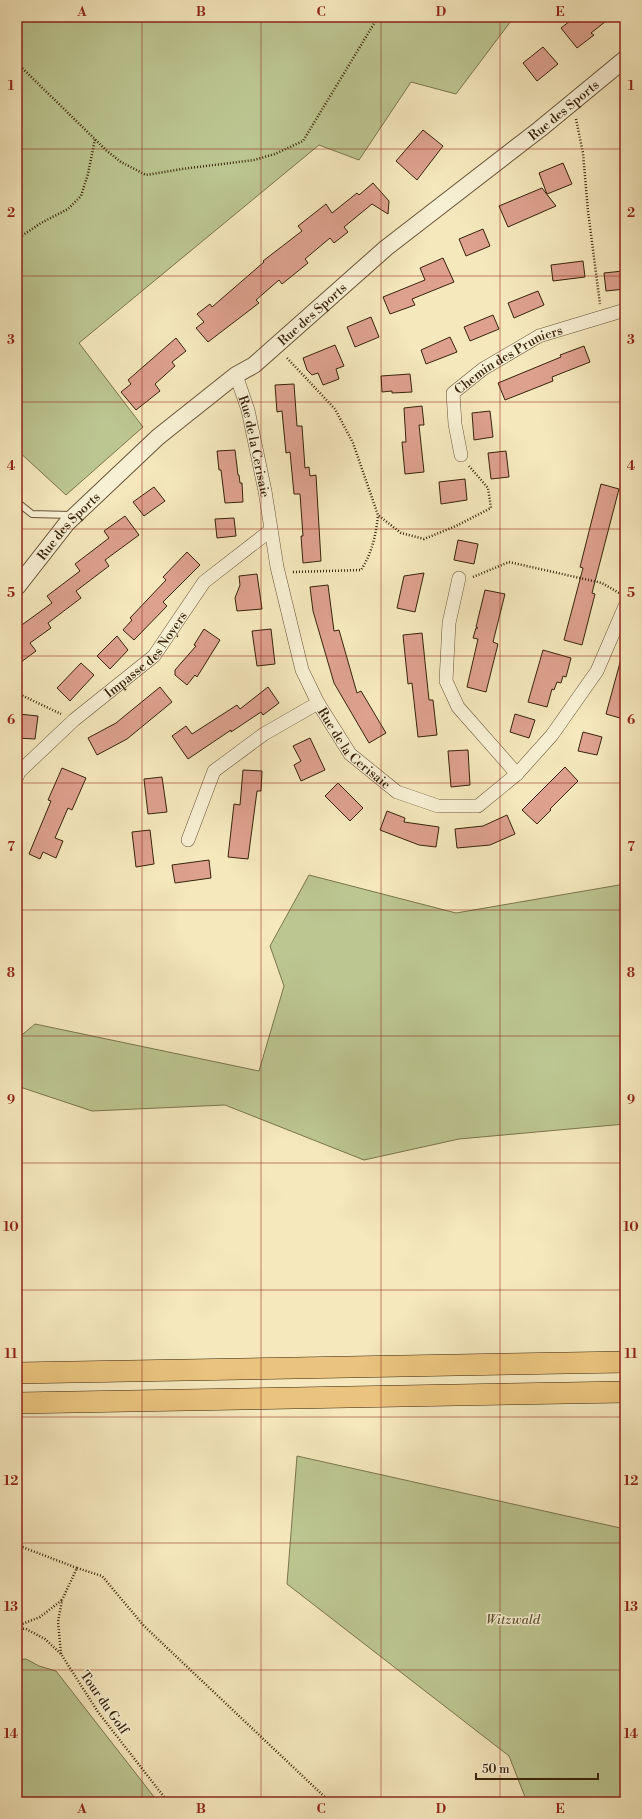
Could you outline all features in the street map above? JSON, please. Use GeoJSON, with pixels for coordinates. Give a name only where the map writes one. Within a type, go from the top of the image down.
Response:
{"type":"FeatureCollection","features":[{"type":"Feature","properties":{"kind":"highway"},"geometry":{"type":"LineString","coordinates":[[17,1373],[625,1362]]}},
{"type":"Feature","properties":{"kind":"highway"},"geometry":{"type":"LineString","coordinates":[[17,1403],[625,1392]]}},
{"type":"Feature","properties":{"kind":"street","name":"Rue des Sports"},"geometry":{"type":"LineString","coordinates":[[17,587],[67,523],[158,437],[236,375],[254,365],[386,248],[573,102],[625,59]]}},
{"type":"Feature","properties":{"kind":"street","name":"Chemin des Pruniers"},"geometry":{"type":"LineString","coordinates":[[461,455],[455,424],[453,393],[484,369],[539,336],[625,310]]}},
{"type":"Feature","properties":{"kind":"street","name":"Rue de la Cerisaie"},"geometry":{"type":"LineString","coordinates":[[236,375],[248,410],[265,491],[277,567],[302,670],[318,703],[350,754],[396,792],[438,806],[478,806],[517,774],[552,735],[597,671],[625,606]]}},
{"type":"Feature","properties":{"kind":"street","name":"Impasse des Noyers"},"geometry":{"type":"LineString","coordinates":[[17,777],[19,772],[74,720],[154,656],[204,582],[271,530]]}},
{"type":"Feature","properties":{"kind":"street"},"geometry":{"type":"LineString","coordinates":[[459,578],[449,623],[446,681],[458,707],[517,774]]}},
{"type":"Feature","properties":{"kind":"street"},"geometry":{"type":"LineString","coordinates":[[188,840],[214,771],[264,734],[318,703]]}},
{"type":"Feature","properties":{"kind":"lane"},"geometry":{"type":"LineString","coordinates":[[17,502],[32,514],[75,515]]}},
{"type":"Feature","properties":{"kind":"path"},"geometry":{"type":"LineString","coordinates":[[17,66],[21,67],[95,139],[121,162],[146,176],[182,169],[254,160],[275,154],[303,141],[378,17]]}},
{"type":"Feature","properties":{"kind":"path"},"geometry":{"type":"LineString","coordinates":[[573,102],[584,153],[588,211],[602,316]]}},
{"type":"Feature","properties":{"kind":"path"},"geometry":{"type":"LineString","coordinates":[[17,239],[41,223],[68,209],[81,196],[88,174],[95,139]]}},
{"type":"Feature","properties":{"kind":"path"},"geometry":{"type":"LineString","coordinates":[[275,346],[335,409],[353,443],[378,514],[376,533],[369,558],[361,570],[293,573],[277,567]]}},
{"type":"Feature","properties":{"kind":"path"},"geometry":{"type":"LineString","coordinates":[[378,514],[401,533],[424,539],[456,526],[491,508],[488,488],[461,455]]}},
{"type":"Feature","properties":{"kind":"path"},"geometry":{"type":"LineString","coordinates":[[459,578],[467,580],[510,562],[602,583],[625,597]]}},
{"type":"Feature","properties":{"kind":"path"},"geometry":{"type":"LineString","coordinates":[[17,693],[74,720]]}},
{"type":"Feature","properties":{"kind":"path"},"geometry":{"type":"LineString","coordinates":[[17,1545],[102,1576],[144,1626],[330,1802]]}},
{"type":"Feature","properties":{"kind":"path"},"geometry":{"type":"LineString","coordinates":[[61,1654],[58,1622],[62,1600],[77,1568]]}},
{"type":"Feature","properties":{"kind":"path"},"geometry":{"type":"LineString","coordinates":[[17,1627],[40,1617],[62,1600]]}},
{"type":"Feature","properties":{"kind":"path","name":"Tour du Golf"},"geometry":{"type":"LineString","coordinates":[[17,1627],[26,1629],[45,1639],[61,1654],[98,1712],[168,1802]]}},
{"type":"Feature","properties":{"kind":"green space"},"geometry":{"type":"Polygon","coordinates":[[[17,17],[514,17],[456,94],[411,82],[359,160],[319,145],[79,343],[143,427],[66,495],[17,450],[17,17]]]}},
{"type":"Feature","properties":{"kind":"green space"},"geometry":{"type":"Polygon","coordinates":[[[309,875],[456,913],[625,884],[625,1124],[459,1139],[364,1160],[225,1105],[92,1111],[17,1086],[17,1039],[35,1024],[259,1071],[284,986],[270,946],[309,875]]]}},
{"type":"Feature","properties":{"kind":"green space","name":"Witzwald"},"geometry":{"type":"Polygon","coordinates":[[[297,1456],[625,1529],[625,1802],[527,1802],[509,1756],[287,1584],[297,1456]]]}},
{"type":"Feature","properties":{"kind":"green space"},"geometry":{"type":"Polygon","coordinates":[[[26,1659],[39,1666],[56,1671],[158,1802],[17,1802],[17,1660],[26,1659]]]}},
{"type":"Feature","properties":{"kind":"building"},"geometry":{"type":"Polygon","coordinates":[[[575,17],[611,17],[591,33],[594,35],[577,48],[561,28],[575,17]]]}},
{"type":"Feature","properties":{"kind":"building"},"geometry":{"type":"Polygon","coordinates":[[[543,47],[558,64],[537,81],[523,63],[543,47]]]}},
{"type":"Feature","properties":{"kind":"building"},"geometry":{"type":"Polygon","coordinates":[[[423,130],[443,146],[417,180],[396,161],[423,130]]]}},
{"type":"Feature","properties":{"kind":"building"},"geometry":{"type":"Polygon","coordinates":[[[563,163],[572,184],[547,194],[539,173],[563,163]]]}},
{"type":"Feature","properties":{"kind":"building"},"geometry":{"type":"Polygon","coordinates":[[[373,183],[389,201],[388,214],[372,204],[344,227],[348,232],[334,243],[330,238],[305,259],[308,263],[282,284],[279,280],[256,300],[259,303],[208,342],[196,328],[204,322],[197,314],[210,304],[212,307],[264,262],[263,261],[302,231],[298,226],[326,204],[332,213],[357,193],[359,195],[373,183]]]}},
{"type":"Feature","properties":{"kind":"building"},"geometry":{"type":"Polygon","coordinates":[[[542,188],[556,206],[508,227],[499,206],[542,188]]]}},
{"type":"Feature","properties":{"kind":"building"},"geometry":{"type":"Polygon","coordinates":[[[483,229],[490,246],[466,256],[459,239],[483,229]]]}},
{"type":"Feature","properties":{"kind":"building"},"geometry":{"type":"Polygon","coordinates":[[[443,258],[454,282],[412,299],[415,305],[390,314],[383,297],[425,280],[420,268],[443,258]]]}},
{"type":"Feature","properties":{"kind":"building"},"geometry":{"type":"Polygon","coordinates":[[[583,261],[585,277],[553,281],[551,265],[583,261]]]}},
{"type":"Feature","properties":{"kind":"building"},"geometry":{"type":"Polygon","coordinates":[[[623,271],[625,289],[606,291],[604,273],[623,271]]]}},
{"type":"Feature","properties":{"kind":"building"},"geometry":{"type":"Polygon","coordinates":[[[538,291],[544,305],[514,318],[508,303],[538,291]]]}},
{"type":"Feature","properties":{"kind":"building"},"geometry":{"type":"Polygon","coordinates":[[[493,315],[499,329],[470,341],[464,327],[493,315]]]}},
{"type":"Feature","properties":{"kind":"building"},"geometry":{"type":"Polygon","coordinates":[[[371,317],[379,337],[355,347],[347,327],[371,317]]]}},
{"type":"Feature","properties":{"kind":"building"},"geometry":{"type":"Polygon","coordinates":[[[450,337],[457,352],[426,364],[421,350],[450,337]]]}},
{"type":"Feature","properties":{"kind":"building"},"geometry":{"type":"Polygon","coordinates":[[[176,338],[186,351],[172,362],[175,366],[155,384],[160,391],[136,410],[121,392],[131,384],[128,380],[176,338]]]}},
{"type":"Feature","properties":{"kind":"building"},"geometry":{"type":"Polygon","coordinates":[[[335,345],[344,366],[336,369],[339,379],[323,385],[318,373],[312,375],[307,370],[303,358],[335,345]]]}},
{"type":"Feature","properties":{"kind":"building"},"geometry":{"type":"Polygon","coordinates":[[[584,346],[590,362],[552,377],[553,381],[505,400],[498,383],[561,357],[560,355],[584,346]]]}},
{"type":"Feature","properties":{"kind":"building"},"geometry":{"type":"Polygon","coordinates":[[[410,374],[412,392],[382,392],[381,376],[410,374]]]}},
{"type":"Feature","properties":{"kind":"building"},"geometry":{"type":"Polygon","coordinates":[[[294,384],[297,426],[302,426],[305,468],[309,467],[310,476],[316,475],[321,561],[303,563],[300,494],[294,494],[290,452],[286,453],[282,411],[277,412],[275,385],[294,384]]]}},
{"type":"Feature","properties":{"kind":"building"},"geometry":{"type":"Polygon","coordinates":[[[422,406],[424,425],[419,425],[424,472],[405,474],[402,442],[406,442],[404,408],[422,406]]]}},
{"type":"Feature","properties":{"kind":"building"},"geometry":{"type":"Polygon","coordinates":[[[490,411],[493,437],[474,440],[472,413],[490,411]]]}},
{"type":"Feature","properties":{"kind":"building"},"geometry":{"type":"Polygon","coordinates":[[[235,450],[238,475],[240,483],[242,483],[243,502],[225,503],[217,451],[235,450]]]}},
{"type":"Feature","properties":{"kind":"building"},"geometry":{"type":"Polygon","coordinates":[[[506,451],[509,477],[491,479],[488,453],[506,451]]]}},
{"type":"Feature","properties":{"kind":"building"},"geometry":{"type":"Polygon","coordinates":[[[465,479],[467,500],[441,504],[439,482],[465,479]]]}},
{"type":"Feature","properties":{"kind":"building"},"geometry":{"type":"Polygon","coordinates":[[[601,484],[619,489],[592,593],[595,594],[582,645],[564,640],[583,568],[580,567],[601,484]]]}},
{"type":"Feature","properties":{"kind":"building"},"geometry":{"type":"Polygon","coordinates":[[[154,487],[165,501],[144,516],[133,502],[154,487]]]}},
{"type":"Feature","properties":{"kind":"building"},"geometry":{"type":"Polygon","coordinates":[[[125,516],[139,535],[105,560],[109,566],[76,591],[81,598],[48,623],[51,628],[30,643],[36,651],[17,665],[17,625],[19,627],[52,603],[47,596],[80,571],[75,564],[109,538],[104,531],[125,516]]]}},
{"type":"Feature","properties":{"kind":"building"},"geometry":{"type":"Polygon","coordinates":[[[234,518],[236,536],[217,538],[215,519],[234,518]]]}},
{"type":"Feature","properties":{"kind":"building"},"geometry":{"type":"Polygon","coordinates":[[[458,540],[478,544],[474,564],[454,560],[458,540]]]}},
{"type":"Feature","properties":{"kind":"building"},"geometry":{"type":"Polygon","coordinates":[[[187,552],[200,565],[163,602],[167,606],[134,640],[123,630],[132,620],[130,618],[166,580],[163,577],[187,552]]]}},
{"type":"Feature","properties":{"kind":"building"},"geometry":{"type":"Polygon","coordinates":[[[424,573],[415,612],[397,608],[404,576],[424,573]]]}},
{"type":"Feature","properties":{"kind":"building"},"geometry":{"type":"Polygon","coordinates":[[[257,574],[262,609],[237,611],[235,598],[240,585],[239,576],[257,574]]]}},
{"type":"Feature","properties":{"kind":"building"},"geometry":{"type":"Polygon","coordinates":[[[328,585],[334,631],[339,630],[357,693],[361,691],[386,733],[369,743],[334,683],[313,611],[310,587],[328,585]]]}},
{"type":"Feature","properties":{"kind":"building"},"geometry":{"type":"Polygon","coordinates":[[[485,590],[505,594],[493,642],[498,644],[486,692],[467,687],[478,639],[473,638],[476,628],[478,628],[476,627],[485,590]]]}},
{"type":"Feature","properties":{"kind":"building"},"geometry":{"type":"Polygon","coordinates":[[[204,629],[220,640],[197,677],[195,675],[187,685],[175,675],[175,670],[196,646],[194,645],[204,629]]]}},
{"type":"Feature","properties":{"kind":"building"},"geometry":{"type":"Polygon","coordinates":[[[271,629],[275,664],[257,666],[252,631],[271,629]]]}},
{"type":"Feature","properties":{"kind":"building"},"geometry":{"type":"Polygon","coordinates":[[[422,633],[429,700],[433,700],[437,735],[418,737],[412,683],[408,684],[403,635],[422,633]]]}},
{"type":"Feature","properties":{"kind":"building"},"geometry":{"type":"Polygon","coordinates":[[[117,636],[128,650],[110,669],[97,656],[117,636]]]}},
{"type":"Feature","properties":{"kind":"building"},"geometry":{"type":"Polygon","coordinates":[[[543,650],[571,658],[566,677],[563,676],[561,683],[557,682],[554,690],[552,689],[547,707],[528,702],[543,650]]]}},
{"type":"Feature","properties":{"kind":"building"},"geometry":{"type":"Polygon","coordinates":[[[621,659],[625,660],[625,712],[622,711],[620,718],[606,714],[621,659]]]}},
{"type":"Feature","properties":{"kind":"building"},"geometry":{"type":"Polygon","coordinates":[[[81,663],[94,675],[70,701],[57,688],[81,663]]]}},
{"type":"Feature","properties":{"kind":"building"},"geometry":{"type":"Polygon","coordinates":[[[160,687],[172,702],[127,739],[97,755],[88,738],[116,723],[160,687]]]}},
{"type":"Feature","properties":{"kind":"building"},"geometry":{"type":"Polygon","coordinates":[[[268,687],[279,703],[263,715],[261,712],[231,732],[231,730],[188,759],[172,736],[186,726],[192,734],[237,705],[240,709],[268,687]]]}},
{"type":"Feature","properties":{"kind":"building"},"geometry":{"type":"Polygon","coordinates":[[[19,714],[38,716],[35,739],[17,738],[19,714]]]}},
{"type":"Feature","properties":{"kind":"building"},"geometry":{"type":"Polygon","coordinates":[[[515,714],[535,720],[529,738],[510,732],[515,714]]]}},
{"type":"Feature","properties":{"kind":"building"},"geometry":{"type":"Polygon","coordinates":[[[583,732],[602,737],[597,755],[578,751],[583,732]]]}},
{"type":"Feature","properties":{"kind":"building"},"geometry":{"type":"Polygon","coordinates":[[[310,738],[325,770],[301,781],[294,765],[301,761],[293,746],[310,738]]]}},
{"type":"Feature","properties":{"kind":"building"},"geometry":{"type":"Polygon","coordinates":[[[468,750],[470,785],[451,787],[448,751],[468,750]]]}},
{"type":"Feature","properties":{"kind":"building"},"geometry":{"type":"Polygon","coordinates":[[[565,767],[578,781],[537,824],[522,810],[565,767]]]}},
{"type":"Feature","properties":{"kind":"building"},"geometry":{"type":"Polygon","coordinates":[[[62,768],[86,778],[72,810],[68,808],[55,838],[63,841],[56,858],[43,852],[40,859],[29,854],[51,801],[48,800],[62,768]]]}},
{"type":"Feature","properties":{"kind":"building"},"geometry":{"type":"Polygon","coordinates":[[[243,770],[262,771],[261,791],[257,791],[248,859],[228,857],[234,804],[240,805],[243,770]]]}},
{"type":"Feature","properties":{"kind":"building"},"geometry":{"type":"Polygon","coordinates":[[[162,777],[167,812],[148,814],[144,779],[162,777]]]}},
{"type":"Feature","properties":{"kind":"building"},"geometry":{"type":"Polygon","coordinates":[[[338,783],[363,808],[350,821],[325,796],[338,783]]]}},
{"type":"Feature","properties":{"kind":"building"},"geometry":{"type":"Polygon","coordinates":[[[387,811],[405,818],[404,822],[439,827],[436,847],[419,845],[380,830],[387,811]]]}},
{"type":"Feature","properties":{"kind":"building"},"geometry":{"type":"Polygon","coordinates":[[[507,815],[515,834],[490,845],[457,848],[455,829],[483,826],[507,815]]]}},
{"type":"Feature","properties":{"kind":"building"},"geometry":{"type":"Polygon","coordinates":[[[150,830],[154,864],[136,867],[132,832],[150,830]]]}},
{"type":"Feature","properties":{"kind":"building"},"geometry":{"type":"Polygon","coordinates":[[[209,860],[211,878],[175,883],[172,865],[209,860]]]}}]}
